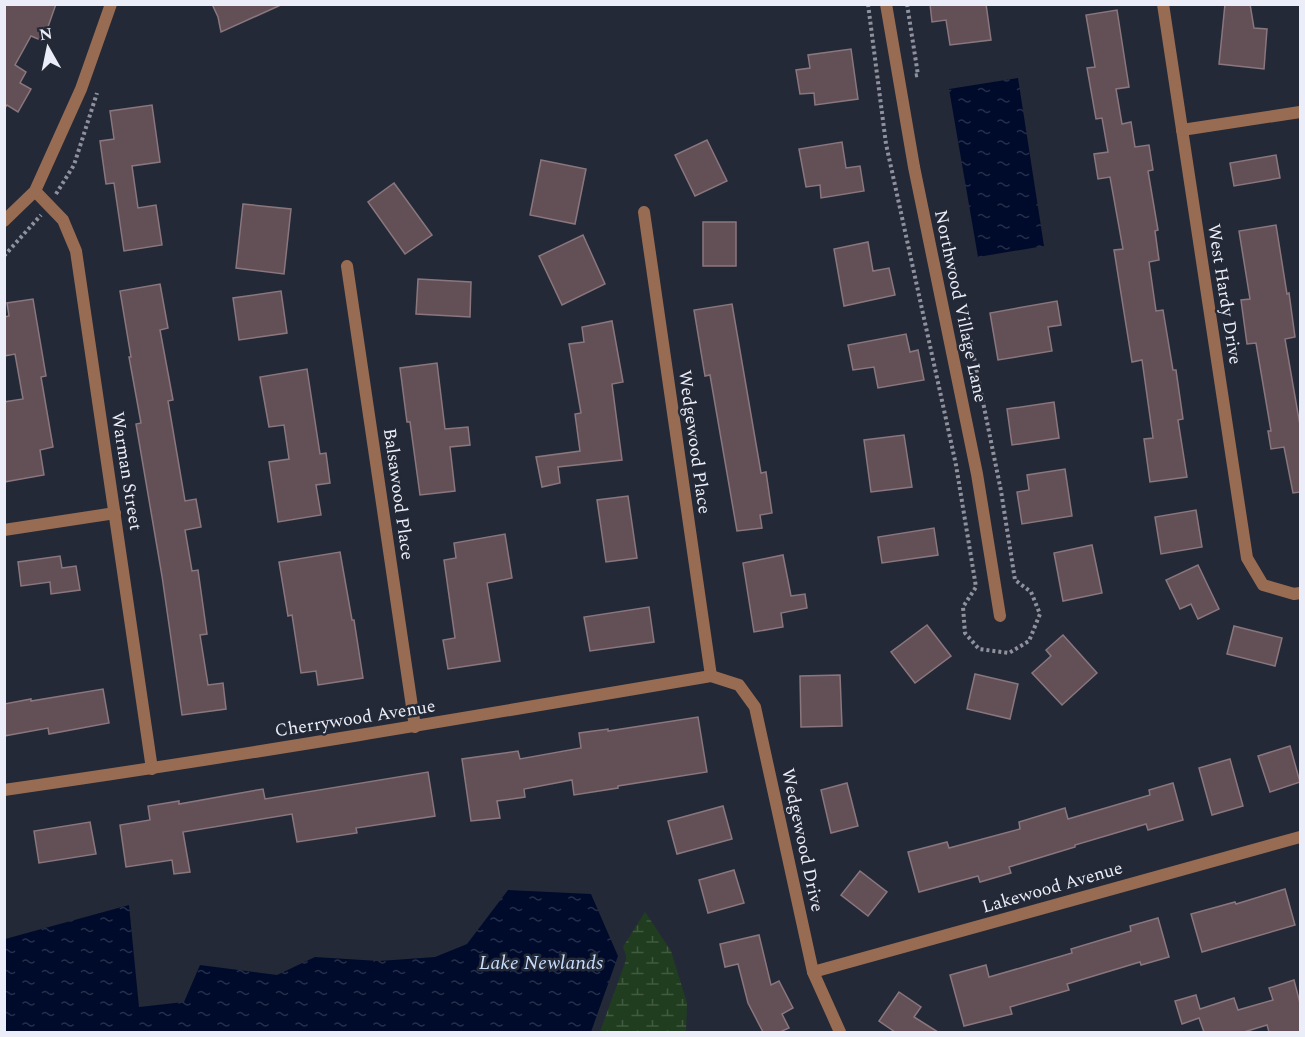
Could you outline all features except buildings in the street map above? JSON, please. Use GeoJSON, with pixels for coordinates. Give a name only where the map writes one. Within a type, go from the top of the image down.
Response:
{"type":"FeatureCollection","features":[{"type":"Feature","properties":{"kind":"street"},"geometry":{"type":"LineString","coordinates":[[4,221],[35,190],[81,89],[111,4]]}},
{"type":"Feature","properties":{"kind":"street","name":"Northwood Village Lane"},"geometry":{"type":"LineString","coordinates":[[886,4],[914,167],[977,474],[1000,615]]}},
{"type":"Feature","properties":{"kind":"street","name":"West Hardy Drive"},"geometry":{"type":"LineString","coordinates":[[1163,4],[1247,558],[1263,585],[1294,594],[1300,593]]}},
{"type":"Feature","properties":{"kind":"street"},"geometry":{"type":"LineString","coordinates":[[1182,130],[1300,112]]}},
{"type":"Feature","properties":{"kind":"street","name":"Warman Street"},"geometry":{"type":"LineString","coordinates":[[35,190],[63,220],[76,250],[152,769]]}},
{"type":"Feature","properties":{"kind":"street","name":"Wedgewood Place"},"geometry":{"type":"LineString","coordinates":[[644,212],[711,676]]}},
{"type":"Feature","properties":{"kind":"street","name":"Balsawood Place"},"geometry":{"type":"LineString","coordinates":[[347,266],[415,727]]}},
{"type":"Feature","properties":{"kind":"street"},"geometry":{"type":"LineString","coordinates":[[4,530],[115,513]]}},
{"type":"Feature","properties":{"kind":"street","name":"Cherrywood Avenue"},"geometry":{"type":"LineString","coordinates":[[4,790],[415,727],[711,676]]}},
{"type":"Feature","properties":{"kind":"street","name":"Wedgewood Drive"},"geometry":{"type":"LineString","coordinates":[[711,676],[739,685],[755,707],[813,972],[840,1032]]}},
{"type":"Feature","properties":{"kind":"street","name":"Lakewood Avenue"},"geometry":{"type":"LineString","coordinates":[[813,972],[1300,837]]}},
{"type":"Feature","properties":{"kind":"path"},"geometry":{"type":"LineString","coordinates":[[898,78],[918,75],[907,4]]}},
{"type":"Feature","properties":{"kind":"path"},"geometry":{"type":"LineString","coordinates":[[4,256],[50,206]]}},
{"type":"Feature","properties":{"kind":"green space"},"geometry":{"type":"Polygon","coordinates":[[[645,912],[671,951],[687,1003],[686,1032],[600,1032],[626,960],[623,947],[645,912]]]}},
{"type":"Feature","properties":{"kind":"water"},"geometry":{"type":"Polygon","coordinates":[[[1018,78],[1044,246],[978,257],[949,89],[1018,78]]]}},
{"type":"Feature","properties":{"kind":"water","name":"Lake Newlands"},"geometry":{"type":"Polygon","coordinates":[[[508,890],[591,894],[618,956],[591,1032],[5,1032],[5,939],[129,905],[139,1007],[184,1002],[200,965],[277,975],[315,957],[379,961],[435,957],[467,944],[508,890]]]}}]}
